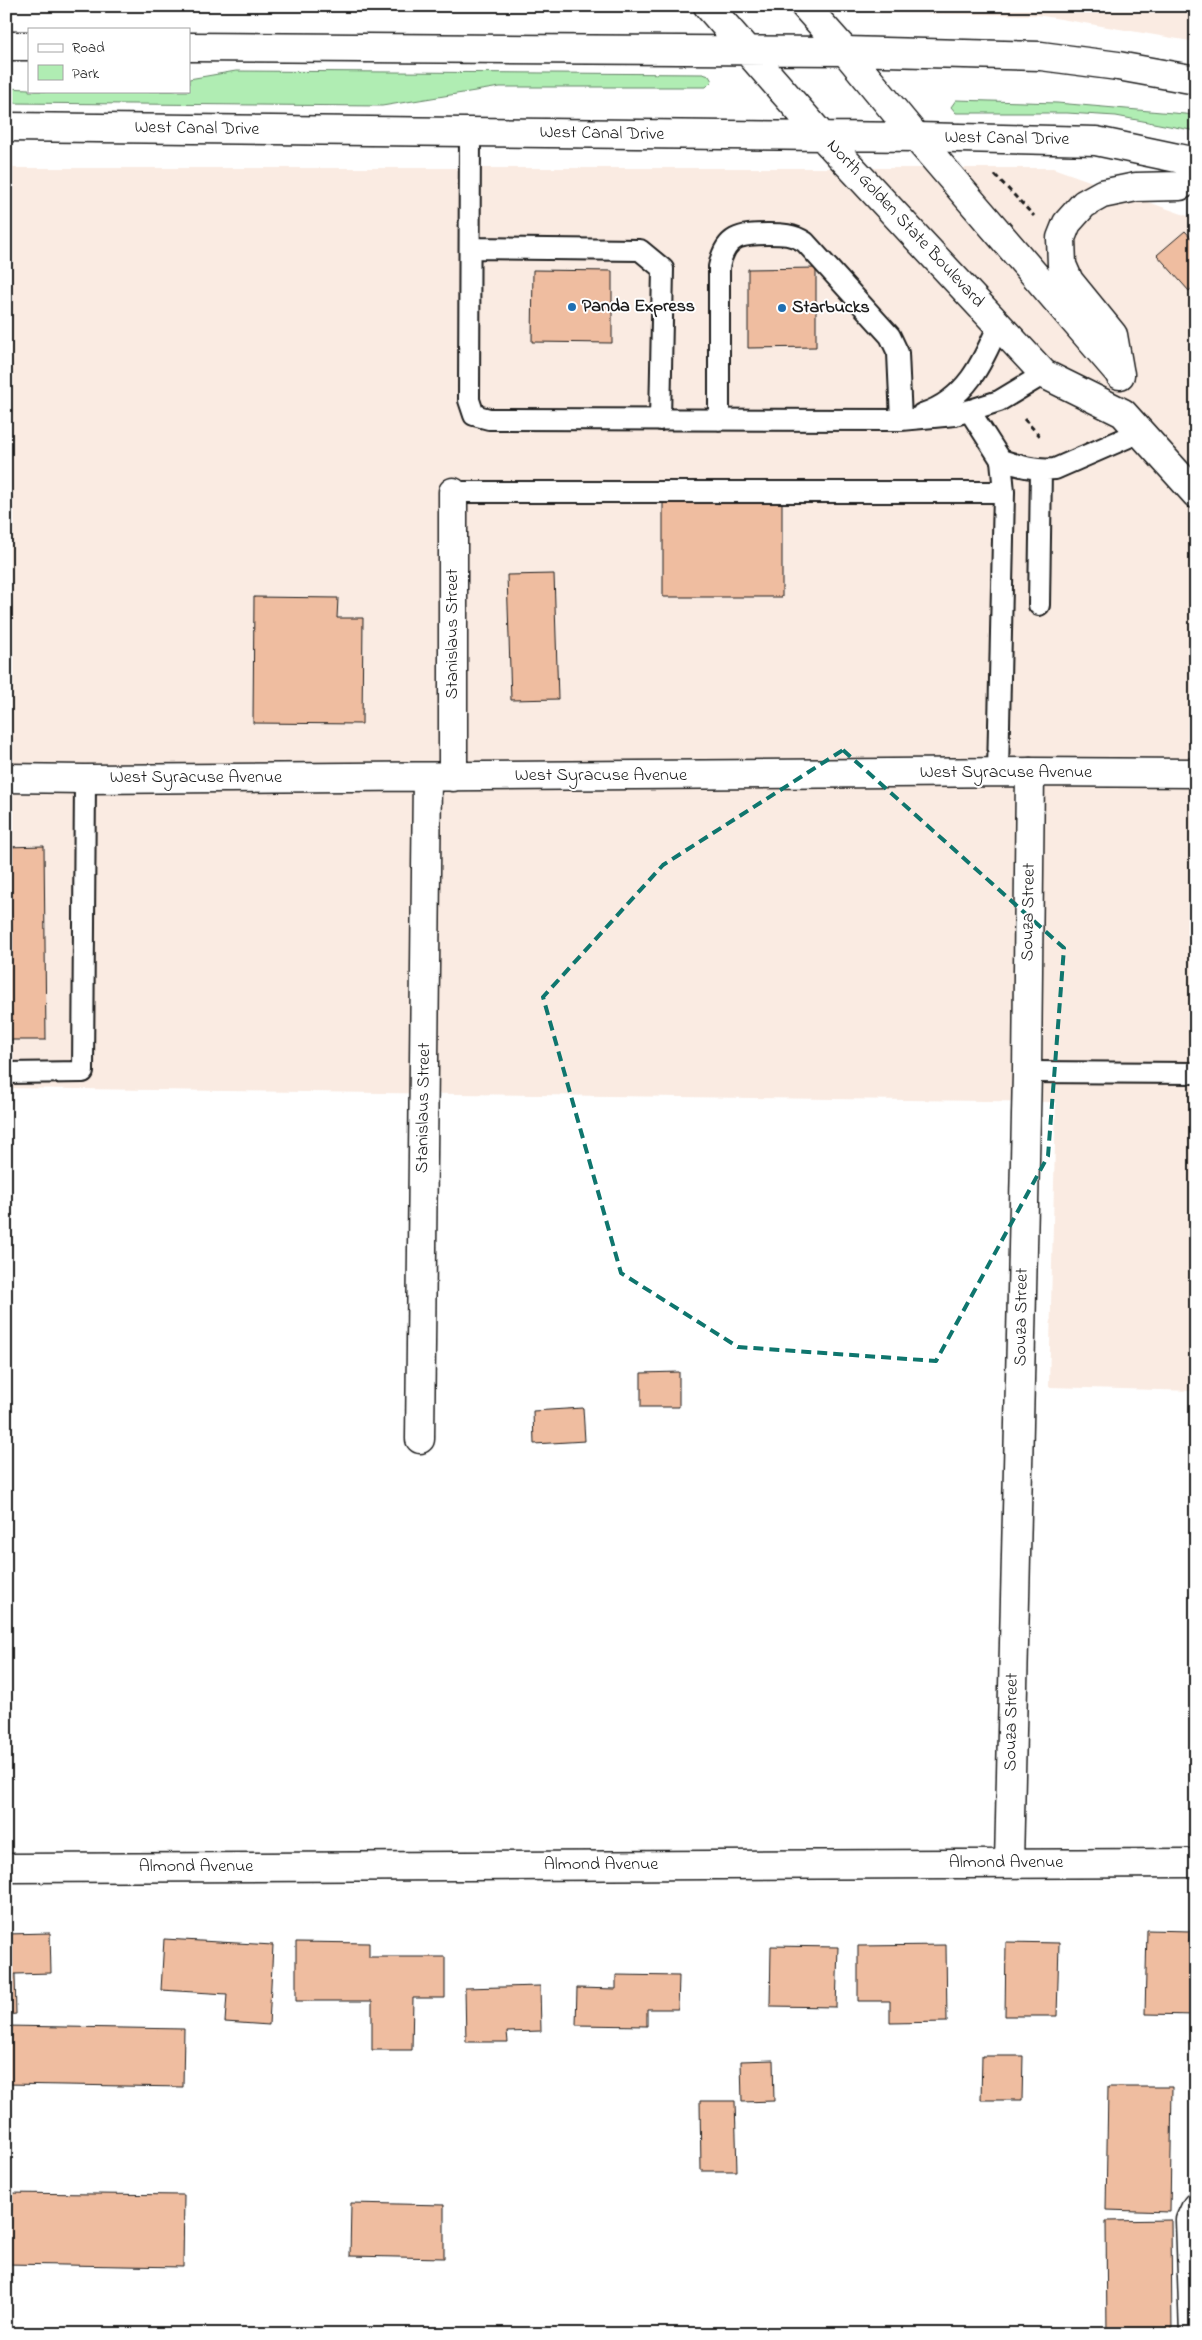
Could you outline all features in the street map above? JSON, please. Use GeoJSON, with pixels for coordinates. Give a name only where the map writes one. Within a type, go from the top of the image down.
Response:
{"type":"FeatureCollection","features":[{"type":"Feature","properties":{"kind":"street","name":"North Golden State Boulevard"},"geometry":{"type":"LineString","coordinates":[[708,6],[822,136],[1044,374],[1132,423],[1196,494]]}},
{"type":"Feature","properties":{"kind":"street"},"geometry":{"type":"LineString","coordinates":[[805,6],[1120,374]]}},
{"type":"Feature","properties":{"kind":"street"},"geometry":{"type":"LineString","coordinates":[[6,46],[28,46]]}},
{"type":"Feature","properties":{"kind":"street"},"geometry":{"type":"LineString","coordinates":[[190,47],[845,51],[1041,56],[1118,66],[1196,80]]}},
{"type":"Feature","properties":{"kind":"street","name":"West Canal Drive"},"geometry":{"type":"LineString","coordinates":[[6,127],[916,137],[1096,141],[1196,162]]}},
{"type":"Feature","properties":{"kind":"street"},"geometry":{"type":"LineString","coordinates":[[1132,423],[1113,335],[1070,280],[1062,265],[1060,246],[1064,231],[1076,211],[1102,194],[1136,187],[1180,186],[1196,176]]}},
{"type":"Feature","properties":{"kind":"street","name":"Stanislaus Street"},"geometry":{"type":"LineString","coordinates":[[420,1440],[440,777],[453,492]]}},
{"type":"Feature","properties":{"kind":"street","name":"West Syracuse Avenue"},"geometry":{"type":"LineString","coordinates":[[6,778],[440,777],[1030,772],[1196,773]]}},
{"type":"Feature","properties":{"kind":"street","name":"Souza Street"},"geometry":{"type":"LineString","coordinates":[[1009,1862],[1027,1072],[1030,772]]}},
{"type":"Feature","properties":{"kind":"street","name":"Almond Avenue"},"geometry":{"type":"LineString","coordinates":[[6,1868],[1196,1862]]}},
{"type":"Feature","properties":{"kind":"street"},"geometry":{"type":"LineString","coordinates":[[1194,2334],[1190,2220],[1196,2207]]}},
{"type":"Feature","properties":{"kind":"lane"},"geometry":{"type":"LineString","coordinates":[[470,132],[469,400],[474,415],[489,419],[901,420],[954,415],[999,401],[1044,374]]}},
{"type":"Feature","properties":{"kind":"lane"},"geometry":{"type":"LineString","coordinates":[[719,420],[718,273],[720,260],[730,242],[741,235],[785,234],[805,242],[894,341],[898,353],[900,371],[901,420]]}},
{"type":"Feature","properties":{"kind":"lane"},"geometry":{"type":"LineString","coordinates":[[470,248],[640,250],[663,269],[660,420]]}},
{"type":"Feature","properties":{"kind":"lane"},"geometry":{"type":"LineString","coordinates":[[901,420],[936,409],[971,381],[985,356],[999,324]]}},
{"type":"Feature","properties":{"kind":"lane"},"geometry":{"type":"LineString","coordinates":[[969,410],[1001,460],[1004,492],[998,773]]}},
{"type":"Feature","properties":{"kind":"lane"},"geometry":{"type":"LineString","coordinates":[[1001,460],[1041,470],[1068,465],[1132,423]]}},
{"type":"Feature","properties":{"kind":"lane"},"geometry":{"type":"LineString","coordinates":[[1039,605],[1041,470]]}},
{"type":"Feature","properties":{"kind":"lane"},"geometry":{"type":"LineString","coordinates":[[453,492],[1004,492]]}},
{"type":"Feature","properties":{"kind":"lane"},"geometry":{"type":"LineString","coordinates":[[6,1073],[84,1072],[85,779]]}},
{"type":"Feature","properties":{"kind":"lane"},"geometry":{"type":"LineString","coordinates":[[1027,1072],[1196,1073]]}},
{"type":"Feature","properties":{"kind":"path"},"geometry":{"type":"LineString","coordinates":[[995,175],[1034,216]]}},
{"type":"Feature","properties":{"kind":"path"},"geometry":{"type":"LineString","coordinates":[[1022,416],[1042,438]]}},
{"type":"Feature","properties":{"kind":"highlighted area"},"geometry":{"type":"Polygon","coordinates":[[[843,750],[1064,948],[1048,1156],[936,1361],[738,1347],[621,1273],[543,997],[663,865],[843,750]]]}},
{"type":"Feature","properties":{"kind":"shaded area"},"geometry":{"type":"Polygon","coordinates":[[[850,6],[1196,6],[1196,42],[1037,15],[877,13],[856,10],[850,6]]]}},
{"type":"Feature","properties":{"kind":"shaded area"},"geometry":{"type":"Polygon","coordinates":[[[6,168],[1053,168],[1196,219],[1196,1391],[1049,1387],[1056,1102],[6,1088],[6,168]]]}},
{"type":"Feature","properties":{"kind":"green space"},"geometry":{"type":"Polygon","coordinates":[[[236,71],[703,74],[709,76],[712,81],[706,87],[500,87],[382,106],[6,103],[6,88],[28,89],[28,92],[190,92],[190,79],[236,71]]]}},
{"type":"Feature","properties":{"kind":"green space"},"geometry":{"type":"Polygon","coordinates":[[[956,100],[1057,103],[1196,115],[1196,131],[1116,116],[1067,113],[956,113],[951,107],[956,100]]]}},
{"type":"Feature","properties":{"kind":"building"},"geometry":{"type":"Polygon","coordinates":[[[1185,231],[1196,243],[1196,284],[1189,291],[1157,255],[1185,231]]]}},
{"type":"Feature","properties":{"kind":"building","name":"Starbucks"},"geometry":{"type":"Polygon","coordinates":[[[816,268],[816,347],[748,348],[748,269],[816,268]]]}},
{"type":"Feature","properties":{"kind":"building","name":"Panda Express"},"geometry":{"type":"Polygon","coordinates":[[[533,270],[612,271],[612,343],[532,342],[533,270]]]}},
{"type":"Feature","properties":{"kind":"building"},"geometry":{"type":"Polygon","coordinates":[[[663,500],[782,500],[782,597],[663,597],[663,500]]]}},
{"type":"Feature","properties":{"kind":"building"},"geometry":{"type":"Polygon","coordinates":[[[554,574],[558,699],[511,700],[507,575],[554,574]]]}},
{"type":"Feature","properties":{"kind":"building"},"geometry":{"type":"Polygon","coordinates":[[[254,597],[338,598],[337,618],[363,618],[362,724],[253,723],[254,597]]]}},
{"type":"Feature","properties":{"kind":"building"},"geometry":{"type":"Polygon","coordinates":[[[44,846],[46,1040],[6,1040],[6,847],[44,846]]]}},
{"type":"Feature","properties":{"kind":"building"},"geometry":{"type":"Polygon","coordinates":[[[679,1372],[679,1407],[641,1407],[641,1373],[679,1372]]]}},
{"type":"Feature","properties":{"kind":"building"},"geometry":{"type":"Polygon","coordinates":[[[583,1408],[585,1441],[534,1444],[533,1411],[583,1408]]]}},
{"type":"Feature","properties":{"kind":"building"},"geometry":{"type":"Polygon","coordinates":[[[1147,1930],[1190,1931],[1189,1945],[1196,1945],[1196,2015],[1145,2014],[1147,1930]]]}},
{"type":"Feature","properties":{"kind":"building"},"geometry":{"type":"Polygon","coordinates":[[[50,1933],[51,1973],[15,1974],[16,2014],[6,2015],[6,1934],[50,1933]]]}},
{"type":"Feature","properties":{"kind":"building"},"geometry":{"type":"Polygon","coordinates":[[[164,1939],[273,1945],[269,2025],[225,2022],[227,1994],[161,1990],[164,1939]]]}},
{"type":"Feature","properties":{"kind":"building"},"geometry":{"type":"Polygon","coordinates":[[[296,1942],[369,1943],[369,1957],[445,1957],[445,1998],[413,1998],[412,2050],[372,2050],[372,2001],[296,2001],[296,1942]]]}},
{"type":"Feature","properties":{"kind":"building"},"geometry":{"type":"Polygon","coordinates":[[[1006,1942],[1059,1943],[1057,2016],[1005,2016],[1006,1942]]]}},
{"type":"Feature","properties":{"kind":"building"},"geometry":{"type":"Polygon","coordinates":[[[946,1945],[947,2022],[890,2023],[890,2001],[858,2001],[858,1946],[946,1945]]]}},
{"type":"Feature","properties":{"kind":"building"},"geometry":{"type":"Polygon","coordinates":[[[771,1946],[838,1947],[836,2007],[770,2006],[771,1946]]]}},
{"type":"Feature","properties":{"kind":"building"},"geometry":{"type":"Polygon","coordinates":[[[616,1975],[679,1976],[678,2009],[647,2009],[647,2026],[576,2025],[577,1988],[616,1989],[616,1975]]]}},
{"type":"Feature","properties":{"kind":"building"},"geometry":{"type":"Polygon","coordinates":[[[540,1986],[541,2031],[507,2032],[508,2042],[466,2042],[465,1988],[540,1986]]]}},
{"type":"Feature","properties":{"kind":"building"},"geometry":{"type":"Polygon","coordinates":[[[6,2026],[184,2029],[183,2087],[6,2084],[6,2026]]]}},
{"type":"Feature","properties":{"kind":"building"},"geometry":{"type":"Polygon","coordinates":[[[982,2056],[1023,2056],[1022,2100],[981,2100],[982,2056]]]}},
{"type":"Feature","properties":{"kind":"building"},"geometry":{"type":"Polygon","coordinates":[[[773,2060],[774,2101],[742,2102],[741,2061],[773,2060]]]}},
{"type":"Feature","properties":{"kind":"building"},"geometry":{"type":"Polygon","coordinates":[[[1108,2087],[1172,2087],[1170,2212],[1106,2210],[1108,2087]]]}},
{"type":"Feature","properties":{"kind":"building"},"geometry":{"type":"Polygon","coordinates":[[[700,2101],[735,2101],[737,2171],[701,2171],[700,2101]]]}},
{"type":"Feature","properties":{"kind":"building"},"geometry":{"type":"Polygon","coordinates":[[[6,2193],[184,2195],[183,2267],[6,2264],[6,2193]]]}},
{"type":"Feature","properties":{"kind":"building"},"geometry":{"type":"Polygon","coordinates":[[[351,2203],[444,2205],[444,2258],[350,2256],[351,2203]]]}},
{"type":"Feature","properties":{"kind":"building"},"geometry":{"type":"Polygon","coordinates":[[[1171,2220],[1172,2334],[1107,2334],[1106,2221],[1171,2220]]]}},
{"type":"Feature","properties":{"kind":"building"},"geometry":{"type":"Polygon","coordinates":[[[6,2330],[175,2332],[175,2334],[6,2334],[6,2330]]]}},
{"type":"Feature","properties":{"kind":"place","name":"Panda Express"},"geometry":{"type":"Point","coordinates":[572,307]}},
{"type":"Feature","properties":{"kind":"place","name":"Starbucks"},"geometry":{"type":"Point","coordinates":[782,308]}}]}
